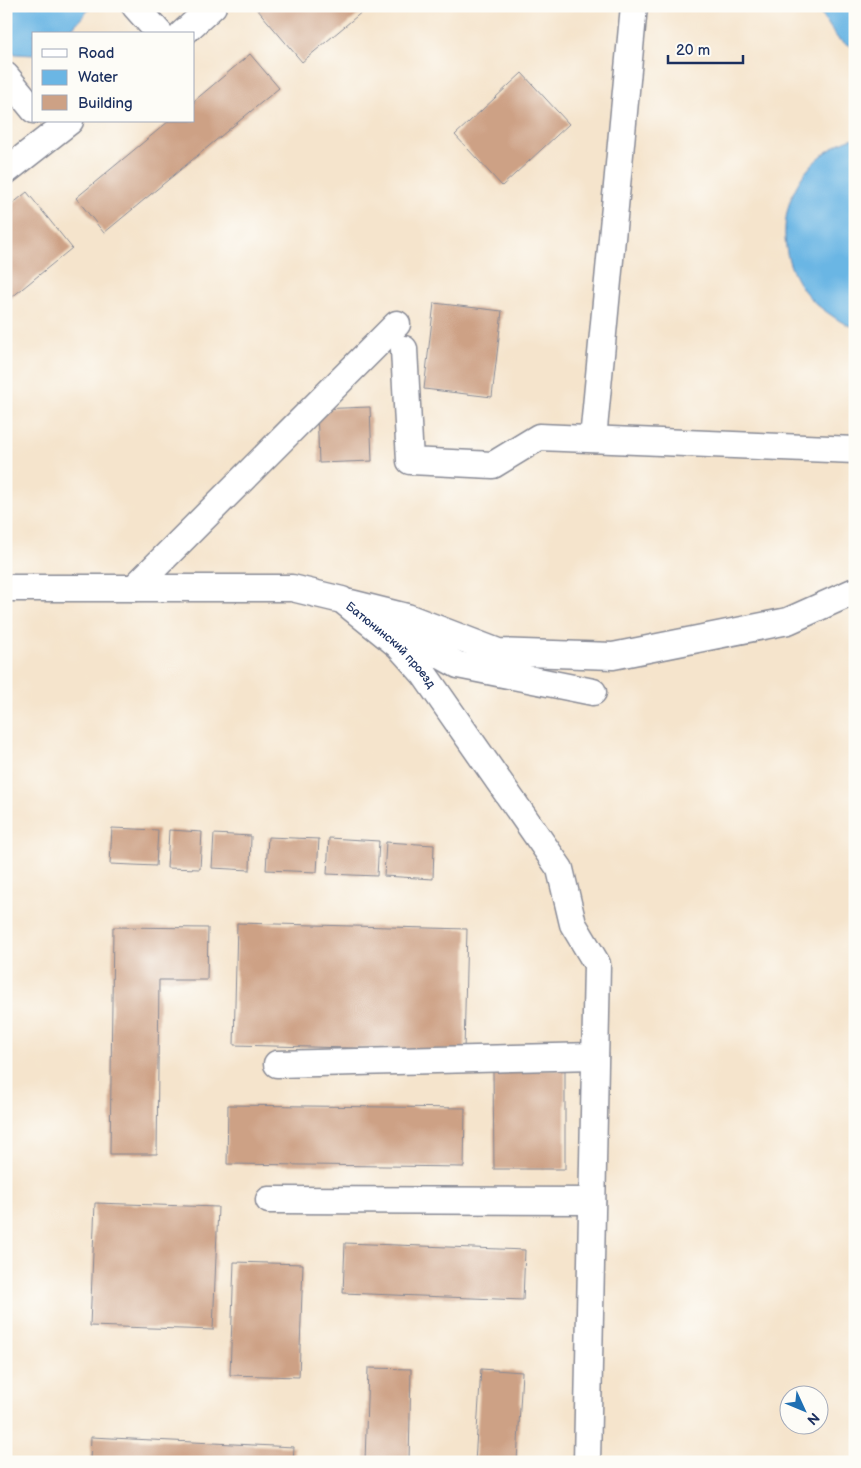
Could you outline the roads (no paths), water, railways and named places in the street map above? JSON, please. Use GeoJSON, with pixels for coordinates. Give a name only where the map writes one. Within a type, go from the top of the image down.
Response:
{"type":"FeatureCollection","features":[{"type":"Feature","properties":{"kind":"street"},"geometry":{"type":"LineString","coordinates":[[135,6],[158,32]]}},
{"type":"Feature","properties":{"kind":"street"},"geometry":{"type":"LineString","coordinates":[[184,32],[213,6]]}},
{"type":"Feature","properties":{"kind":"street"},"geometry":{"type":"LineString","coordinates":[[593,439],[634,6]]}},
{"type":"Feature","properties":{"kind":"street"},"geometry":{"type":"LineString","coordinates":[[6,76],[32,108]]}},
{"type":"Feature","properties":{"kind":"street"},"geometry":{"type":"LineString","coordinates":[[6,171],[56,125]]}},
{"type":"Feature","properties":{"kind":"street"},"geometry":{"type":"LineString","coordinates":[[134,588],[397,324]]}},
{"type":"Feature","properties":{"kind":"street"},"geometry":{"type":"LineString","coordinates":[[404,348],[410,462],[493,465],[539,437],[855,450]]}},
{"type":"Feature","properties":{"kind":"street","name":"Батюнинский проезд"},"geometry":{"type":"LineString","coordinates":[[6,588],[292,588],[342,600],[399,646],[424,674],[560,869],[573,924],[597,964],[595,1056]]}},
{"type":"Feature","properties":{"kind":"street"},"geometry":{"type":"LineString","coordinates":[[342,600],[407,617],[498,652],[613,656],[788,621],[855,590]]}},
{"type":"Feature","properties":{"kind":"street"},"geometry":{"type":"LineString","coordinates":[[342,600],[458,665],[593,692]]}},
{"type":"Feature","properties":{"kind":"street"},"geometry":{"type":"LineString","coordinates":[[277,1064],[595,1056],[587,1462]]}},
{"type":"Feature","properties":{"kind":"street"},"geometry":{"type":"LineString","coordinates":[[269,1200],[592,1201]]}},
{"type":"Feature","properties":{"kind":"water"},"geometry":{"type":"Polygon","coordinates":[[[6,6],[92,6],[69,32],[32,32],[32,55],[15,54],[6,44],[6,6]]]}},
{"type":"Feature","properties":{"kind":"water"},"geometry":{"type":"Polygon","coordinates":[[[816,6],[855,6],[855,49],[838,39],[816,6]]]}},
{"type":"Feature","properties":{"kind":"water"},"geometry":{"type":"Polygon","coordinates":[[[855,138],[855,327],[838,320],[809,297],[796,277],[787,255],[785,232],[788,209],[796,187],[809,168],[834,147],[844,141],[855,138]]]}}]}
